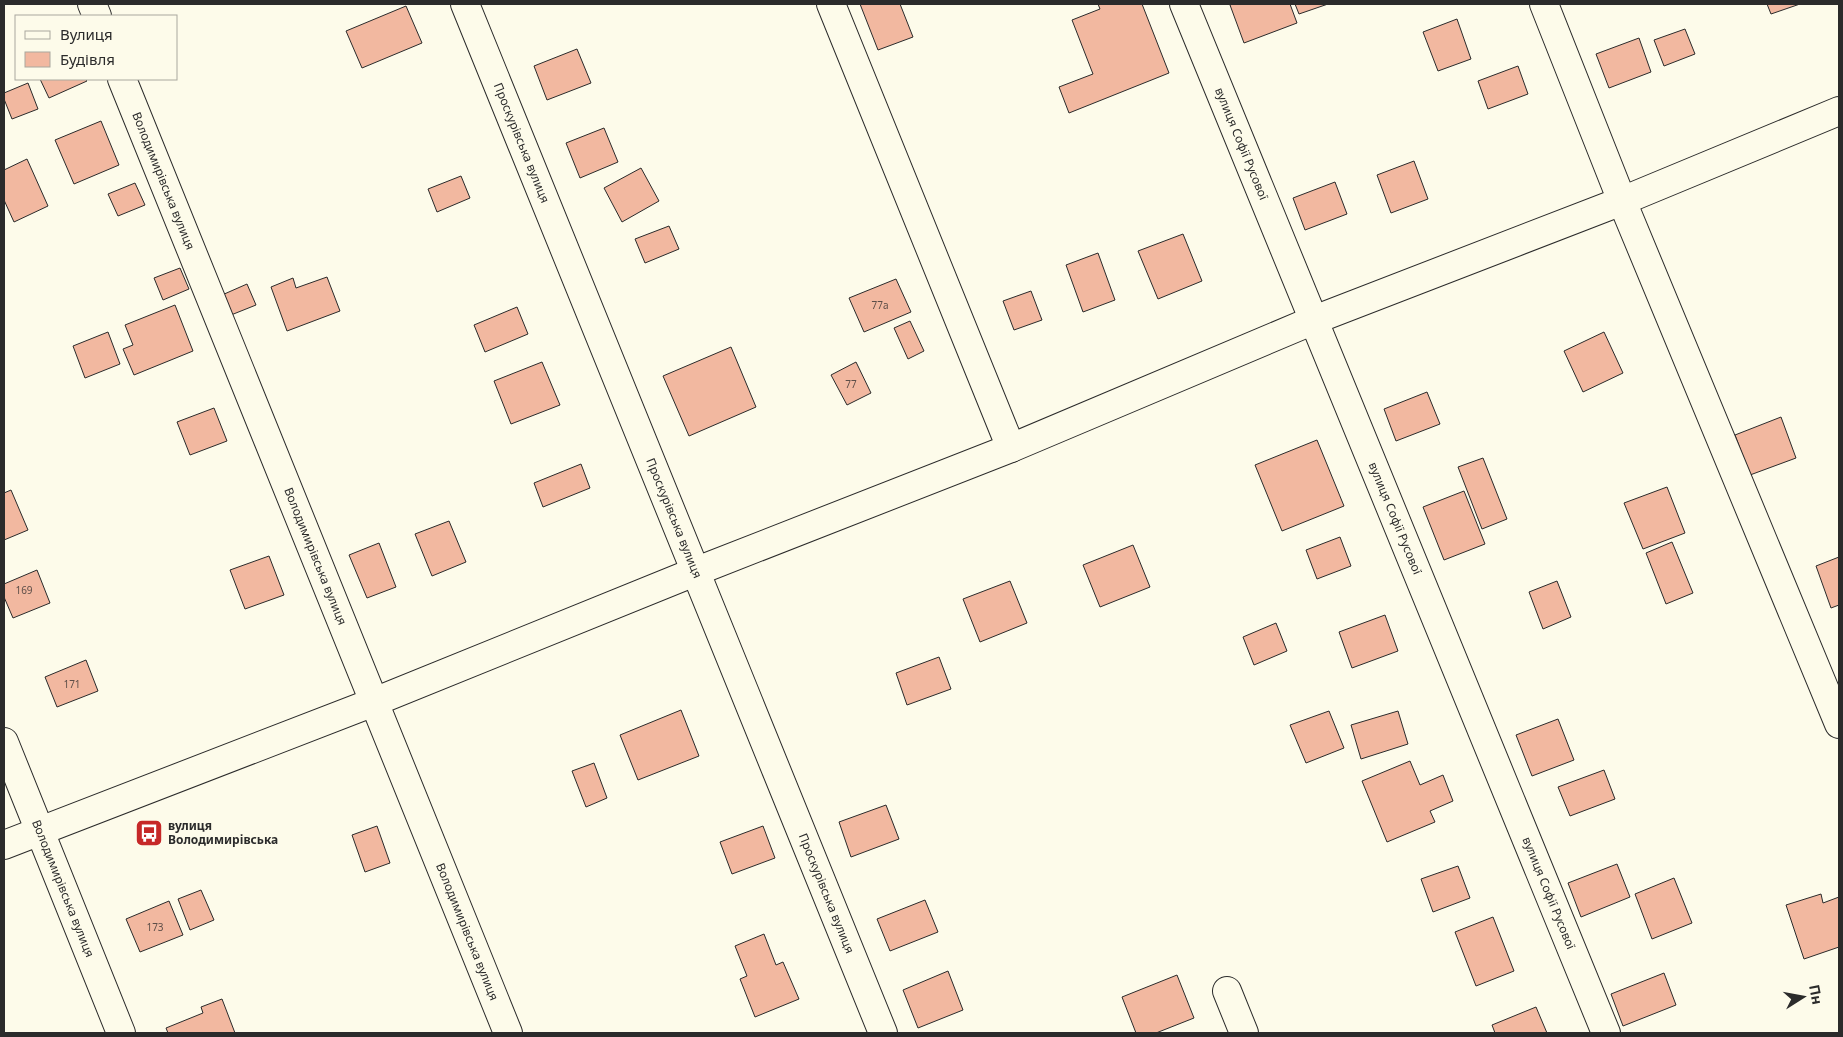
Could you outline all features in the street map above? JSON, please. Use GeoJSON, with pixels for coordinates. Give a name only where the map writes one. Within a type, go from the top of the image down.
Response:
{"type":"FeatureCollection","features":[{"type":"Feature","properties":{"kind":"street","name":"Проскурівська вулиця"},"geometry":{"type":"LineString","coordinates":[[465,4],[697,571],[883,1033]]}},
{"type":"Feature","properties":{"kind":"street"},"geometry":{"type":"LineString","coordinates":[[830,4],[1011,448]]}},
{"type":"Feature","properties":{"kind":"street","name":"вулиця Софії Русової"},"geometry":{"type":"LineString","coordinates":[[1184,4],[1606,1033]]}},
{"type":"Feature","properties":{"kind":"street"},"geometry":{"type":"LineString","coordinates":[[1544,4],[1622,200],[1839,724]]}},
{"type":"Feature","properties":{"kind":"street","name":"Володимирівська вулиця"},"geometry":{"type":"LineString","coordinates":[[122,80],[508,1033]]}},
{"type":"Feature","properties":{"kind":"street"},"geometry":{"type":"LineString","coordinates":[[4,845],[374,702],[697,571],[1011,448],[1314,320],[1622,200],[1839,111]]}},
{"type":"Feature","properties":{"kind":"street","name":"Володимирівська вулиця"},"geometry":{"type":"LineString","coordinates":[[4,742],[121,1033]]}},
{"type":"Feature","properties":{"kind":"street"},"geometry":{"type":"LineString","coordinates":[[1227,991],[1244,1033]]}},
{"type":"Feature","properties":{"kind":"building"},"geometry":{"type":"Polygon","coordinates":[[[860,4],[900,4],[913,37],[878,50],[860,4]]]}},
{"type":"Feature","properties":{"kind":"building"},"geometry":{"type":"Polygon","coordinates":[[[1098,4],[1142,4],[1169,73],[1069,113],[1059,87],[1093,74],[1072,20],[1100,9],[1098,4]]]}},
{"type":"Feature","properties":{"kind":"building"},"geometry":{"type":"Polygon","coordinates":[[[1290,4],[1297,23],[1244,43],[1230,5],[1290,4]]]}},
{"type":"Feature","properties":{"kind":"building"},"geometry":{"type":"Polygon","coordinates":[[[1295,4],[1328,4],[1299,14],[1295,4]]]}},
{"type":"Feature","properties":{"kind":"building"},"geometry":{"type":"Polygon","coordinates":[[[1767,4],[1800,4],[1771,14],[1767,4]]]}},
{"type":"Feature","properties":{"kind":"building"},"geometry":{"type":"Polygon","coordinates":[[[406,6],[422,43],[362,68],[346,31],[406,6]]]}},
{"type":"Feature","properties":{"kind":"building"},"geometry":{"type":"Polygon","coordinates":[[[1457,19],[1471,59],[1438,71],[1423,32],[1457,19]]]}},
{"type":"Feature","properties":{"kind":"building"},"geometry":{"type":"Polygon","coordinates":[[[1685,29],[1695,54],[1664,66],[1654,40],[1685,29]]]}},
{"type":"Feature","properties":{"kind":"building"},"geometry":{"type":"Polygon","coordinates":[[[1639,38],[1651,72],[1609,88],[1596,54],[1639,38]]]}},
{"type":"Feature","properties":{"kind":"building"},"geometry":{"type":"Polygon","coordinates":[[[577,49],[591,83],[547,100],[534,66],[577,49]]]}},
{"type":"Feature","properties":{"kind":"building"},"geometry":{"type":"Polygon","coordinates":[[[1518,66],[1528,94],[1488,109],[1478,81],[1518,66]]]}},
{"type":"Feature","properties":{"kind":"building"},"geometry":{"type":"Polygon","coordinates":[[[40,80],[87,81],[49,98],[40,80]]]}},
{"type":"Feature","properties":{"kind":"building"},"geometry":{"type":"Polygon","coordinates":[[[28,83],[38,109],[12,119],[4,99],[4,93],[28,83]]]}},
{"type":"Feature","properties":{"kind":"building"},"geometry":{"type":"Polygon","coordinates":[[[101,121],[119,165],[74,184],[55,140],[101,121]]]}},
{"type":"Feature","properties":{"kind":"building"},"geometry":{"type":"Polygon","coordinates":[[[604,128],[618,162],[580,178],[566,143],[604,128]]]}},
{"type":"Feature","properties":{"kind":"building"},"geometry":{"type":"Polygon","coordinates":[[[27,159],[48,206],[14,222],[4,200],[4,170],[27,159]]]}},
{"type":"Feature","properties":{"kind":"building"},"geometry":{"type":"Polygon","coordinates":[[[1414,161],[1428,199],[1391,213],[1377,175],[1414,161]]]}},
{"type":"Feature","properties":{"kind":"building"},"geometry":{"type":"Polygon","coordinates":[[[641,168],[659,201],[622,222],[604,188],[641,168]]]}},
{"type":"Feature","properties":{"kind":"building"},"geometry":{"type":"Polygon","coordinates":[[[461,176],[470,198],[437,212],[428,189],[461,176]]]}},
{"type":"Feature","properties":{"kind":"building"},"geometry":{"type":"Polygon","coordinates":[[[1335,182],[1347,214],[1305,230],[1293,198],[1335,182]]]}},
{"type":"Feature","properties":{"kind":"building"},"geometry":{"type":"Polygon","coordinates":[[[135,183],[145,205],[118,216],[108,194],[135,183]]]}},
{"type":"Feature","properties":{"kind":"building"},"geometry":{"type":"Polygon","coordinates":[[[669,226],[679,249],[645,263],[635,239],[669,226]]]}},
{"type":"Feature","properties":{"kind":"building"},"geometry":{"type":"Polygon","coordinates":[[[1183,234],[1202,281],[1158,299],[1138,251],[1183,234]]]}},
{"type":"Feature","properties":{"kind":"building"},"geometry":{"type":"Polygon","coordinates":[[[1098,253],[1115,300],[1083,312],[1066,265],[1098,253]]]}},
{"type":"Feature","properties":{"kind":"building"},"geometry":{"type":"Polygon","coordinates":[[[180,268],[189,289],[163,300],[154,278],[180,268]]]}},
{"type":"Feature","properties":{"kind":"building"},"geometry":{"type":"Polygon","coordinates":[[[327,277],[340,311],[287,331],[271,287],[293,278],[296,288],[327,277]]]}},
{"type":"Feature","properties":{"kind":"building"},"geometry":{"type":"Polygon","coordinates":[[[896,279],[911,312],[864,332],[849,298],[896,279]]]}},
{"type":"Feature","properties":{"kind":"building"},"geometry":{"type":"Polygon","coordinates":[[[247,284],[256,305],[231,315],[222,295],[247,284]]]}},
{"type":"Feature","properties":{"kind":"building"},"geometry":{"type":"Polygon","coordinates":[[[1031,291],[1042,320],[1014,330],[1003,301],[1031,291]]]}},
{"type":"Feature","properties":{"kind":"building"},"geometry":{"type":"Polygon","coordinates":[[[175,305],[193,351],[134,375],[123,349],[133,345],[125,325],[175,305]]]}},
{"type":"Feature","properties":{"kind":"building"},"geometry":{"type":"Polygon","coordinates":[[[517,307],[528,334],[485,352],[474,325],[517,307]]]}},
{"type":"Feature","properties":{"kind":"building"},"geometry":{"type":"Polygon","coordinates":[[[910,321],[924,351],[908,359],[894,328],[910,321]]]}},
{"type":"Feature","properties":{"kind":"building"},"geometry":{"type":"Polygon","coordinates":[[[108,332],[120,364],[85,378],[73,346],[108,332]]]}},
{"type":"Feature","properties":{"kind":"building"},"geometry":{"type":"Polygon","coordinates":[[[1604,332],[1623,373],[1583,392],[1564,351],[1604,332]]]}},
{"type":"Feature","properties":{"kind":"building"},"geometry":{"type":"Polygon","coordinates":[[[731,347],[756,407],[689,436],[663,376],[731,347]]]}},
{"type":"Feature","properties":{"kind":"building"},"geometry":{"type":"Polygon","coordinates":[[[542,362],[560,405],[511,424],[494,381],[542,362]]]}},
{"type":"Feature","properties":{"kind":"building"},"geometry":{"type":"Polygon","coordinates":[[[856,362],[871,393],[847,405],[831,375],[856,362]]]}},
{"type":"Feature","properties":{"kind":"building"},"geometry":{"type":"Polygon","coordinates":[[[1427,392],[1440,424],[1396,441],[1384,409],[1427,392]]]}},
{"type":"Feature","properties":{"kind":"building"},"geometry":{"type":"Polygon","coordinates":[[[214,408],[227,441],[190,455],[177,422],[214,408]]]}},
{"type":"Feature","properties":{"kind":"building"},"geometry":{"type":"Polygon","coordinates":[[[1781,417],[1796,458],[1750,475],[1735,435],[1781,417]]]}},
{"type":"Feature","properties":{"kind":"building"},"geometry":{"type":"Polygon","coordinates":[[[1317,440],[1344,506],[1282,531],[1255,465],[1317,440]]]}},
{"type":"Feature","properties":{"kind":"building"},"geometry":{"type":"Polygon","coordinates":[[[1483,458],[1507,519],[1482,529],[1458,467],[1483,458]]]}},
{"type":"Feature","properties":{"kind":"building"},"geometry":{"type":"Polygon","coordinates":[[[581,464],[590,488],[543,507],[534,483],[581,464]]]}},
{"type":"Feature","properties":{"kind":"building"},"geometry":{"type":"Polygon","coordinates":[[[1667,487],[1685,533],[1643,549],[1624,503],[1667,487]]]}},
{"type":"Feature","properties":{"kind":"building"},"geometry":{"type":"Polygon","coordinates":[[[11,490],[28,530],[4,540],[4,493],[11,490]]]}},
{"type":"Feature","properties":{"kind":"building"},"geometry":{"type":"Polygon","coordinates":[[[1464,491],[1485,544],[1444,560],[1423,507],[1464,491]]]}},
{"type":"Feature","properties":{"kind":"building"},"geometry":{"type":"Polygon","coordinates":[[[449,521],[466,562],[432,576],[415,534],[449,521]]]}},
{"type":"Feature","properties":{"kind":"building"},"geometry":{"type":"Polygon","coordinates":[[[1340,537],[1351,566],[1317,579],[1306,550],[1340,537]]]}},
{"type":"Feature","properties":{"kind":"building"},"geometry":{"type":"Polygon","coordinates":[[[1672,542],[1693,593],[1666,604],[1646,553],[1672,542]]]}},
{"type":"Feature","properties":{"kind":"building"},"geometry":{"type":"Polygon","coordinates":[[[379,543],[396,587],[367,598],[349,555],[379,543]]]}},
{"type":"Feature","properties":{"kind":"building"},"geometry":{"type":"Polygon","coordinates":[[[1133,545],[1150,587],[1100,607],[1083,565],[1133,545]]]}},
{"type":"Feature","properties":{"kind":"building"},"geometry":{"type":"Polygon","coordinates":[[[269,556],[284,595],[245,609],[230,570],[269,556]]]}},
{"type":"Feature","properties":{"kind":"building"},"geometry":{"type":"Polygon","coordinates":[[[1839,557],[1839,605],[1831,608],[1816,566],[1839,557]]]}},
{"type":"Feature","properties":{"kind":"building"},"geometry":{"type":"Polygon","coordinates":[[[37,570],[50,603],[13,618],[4,597],[4,584],[37,570]]]}},
{"type":"Feature","properties":{"kind":"building"},"geometry":{"type":"Polygon","coordinates":[[[1010,581],[1027,623],[980,642],[963,599],[1010,581]]]}},
{"type":"Feature","properties":{"kind":"building"},"geometry":{"type":"Polygon","coordinates":[[[1557,581],[1571,617],[1543,629],[1529,592],[1557,581]]]}},
{"type":"Feature","properties":{"kind":"building"},"geometry":{"type":"Polygon","coordinates":[[[1385,615],[1398,651],[1352,668],[1339,632],[1385,615]]]}},
{"type":"Feature","properties":{"kind":"building"},"geometry":{"type":"Polygon","coordinates":[[[1276,623],[1287,651],[1254,665],[1243,637],[1276,623]]]}},
{"type":"Feature","properties":{"kind":"building"},"geometry":{"type":"Polygon","coordinates":[[[939,657],[951,689],[907,705],[896,673],[939,657]]]}},
{"type":"Feature","properties":{"kind":"building"},"geometry":{"type":"Polygon","coordinates":[[[86,660],[98,691],[57,707],[45,677],[86,660]]]}},
{"type":"Feature","properties":{"kind":"building"},"geometry":{"type":"Polygon","coordinates":[[[681,710],[699,756],[638,780],[620,735],[681,710]]]}},
{"type":"Feature","properties":{"kind":"building"},"geometry":{"type":"Polygon","coordinates":[[[1329,711],[1344,748],[1306,763],[1290,725],[1329,711]]]}},
{"type":"Feature","properties":{"kind":"building"},"geometry":{"type":"Polygon","coordinates":[[[1398,711],[1408,744],[1361,759],[1351,725],[1398,711]]]}},
{"type":"Feature","properties":{"kind":"building"},"geometry":{"type":"Polygon","coordinates":[[[1558,719],[1574,760],[1532,776],[1516,735],[1558,719]]]}},
{"type":"Feature","properties":{"kind":"building"},"geometry":{"type":"Polygon","coordinates":[[[1410,761],[1420,785],[1443,775],[1453,801],[1430,811],[1435,822],[1387,842],[1362,781],[1410,761]]]}},
{"type":"Feature","properties":{"kind":"building"},"geometry":{"type":"Polygon","coordinates":[[[594,763],[607,798],[586,807],[572,771],[594,763]]]}},
{"type":"Feature","properties":{"kind":"building"},"geometry":{"type":"Polygon","coordinates":[[[1604,770],[1615,799],[1570,816],[1558,787],[1604,770]]]}},
{"type":"Feature","properties":{"kind":"building"},"geometry":{"type":"Polygon","coordinates":[[[886,805],[899,839],[851,857],[839,822],[886,805]]]}},
{"type":"Feature","properties":{"kind":"building"},"geometry":{"type":"Polygon","coordinates":[[[377,826],[390,863],[365,872],[352,835],[377,826]]]}},
{"type":"Feature","properties":{"kind":"building"},"geometry":{"type":"Polygon","coordinates":[[[763,826],[775,858],[732,874],[720,842],[763,826]]]}},
{"type":"Feature","properties":{"kind":"building"},"geometry":{"type":"Polygon","coordinates":[[[1617,864],[1630,897],[1581,917],[1568,883],[1617,864]]]}},
{"type":"Feature","properties":{"kind":"building"},"geometry":{"type":"Polygon","coordinates":[[[1458,866],[1470,898],[1433,912],[1421,879],[1458,866]]]}},
{"type":"Feature","properties":{"kind":"building"},"geometry":{"type":"Polygon","coordinates":[[[1674,878],[1692,923],[1652,939],[1635,894],[1674,878]]]}},
{"type":"Feature","properties":{"kind":"building"},"geometry":{"type":"Polygon","coordinates":[[[201,890],[214,920],[190,930],[178,899],[201,890]]]}},
{"type":"Feature","properties":{"kind":"building"},"geometry":{"type":"Polygon","coordinates":[[[1821,894],[1823,903],[1839,897],[1839,947],[1804,959],[1786,905],[1821,894]]]}},
{"type":"Feature","properties":{"kind":"building"},"geometry":{"type":"Polygon","coordinates":[[[925,900],[938,932],[890,951],[877,919],[925,900]]]}},
{"type":"Feature","properties":{"kind":"building"},"geometry":{"type":"Polygon","coordinates":[[[169,901],[183,935],[140,952],[126,919],[169,901]]]}},
{"type":"Feature","properties":{"kind":"building"},"geometry":{"type":"Polygon","coordinates":[[[1493,917],[1514,971],[1476,986],[1455,932],[1493,917]]]}},
{"type":"Feature","properties":{"kind":"building"},"geometry":{"type":"Polygon","coordinates":[[[764,934],[776,965],[783,962],[799,999],[755,1017],[740,979],[747,976],[735,946],[764,934]]]}},
{"type":"Feature","properties":{"kind":"building"},"geometry":{"type":"Polygon","coordinates":[[[948,971],[963,1010],[918,1028],[903,990],[948,971]]]}},
{"type":"Feature","properties":{"kind":"building"},"geometry":{"type":"Polygon","coordinates":[[[1664,973],[1676,1005],[1623,1026],[1611,994],[1664,973]]]}},
{"type":"Feature","properties":{"kind":"building"},"geometry":{"type":"Polygon","coordinates":[[[1177,975],[1194,1018],[1156,1033],[1136,1033],[1122,997],[1177,975]]]}},
{"type":"Feature","properties":{"kind":"building"},"geometry":{"type":"Polygon","coordinates":[[[222,999],[235,1033],[168,1033],[166,1028],[203,1013],[201,1007],[222,999]]]}},
{"type":"Feature","properties":{"kind":"building"},"geometry":{"type":"Polygon","coordinates":[[[1536,1007],[1547,1033],[1495,1033],[1492,1025],[1536,1007]]]}},
{"type":"Feature","properties":{"kind":"place","name":"вулиця Володимирівська"},"geometry":{"type":"Point","coordinates":[149,833]}}]}
